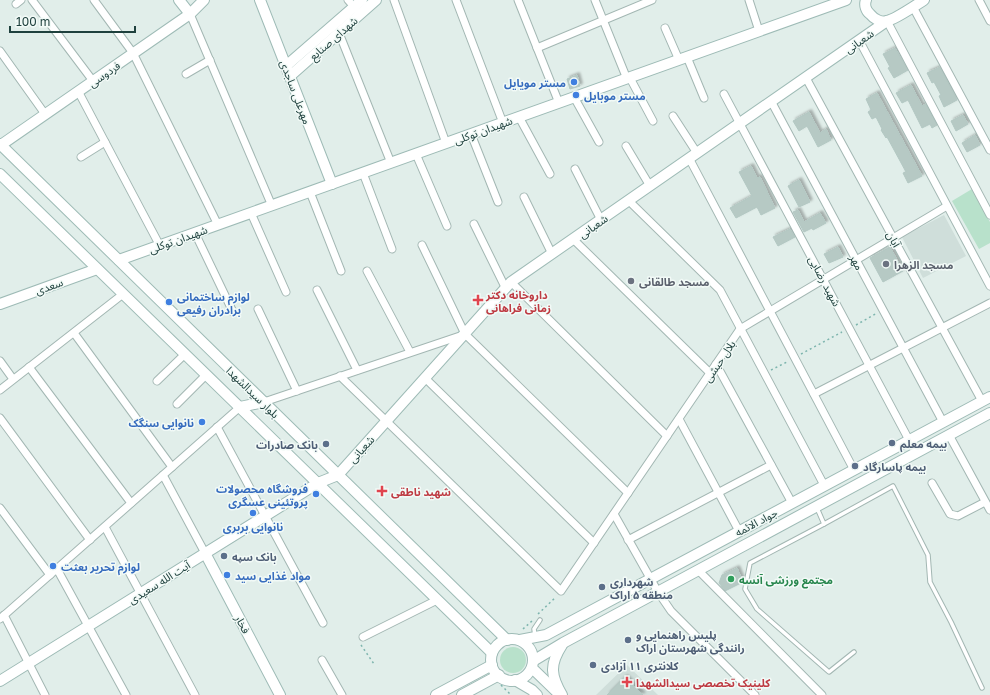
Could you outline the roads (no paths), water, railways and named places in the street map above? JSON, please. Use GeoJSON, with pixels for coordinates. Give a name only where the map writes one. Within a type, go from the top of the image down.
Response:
{"type":"FeatureCollection","features":[{"type":"Feature","properties":{"kind":"main road"},"geometry":{"type":"LineString","coordinates":[[180,0],[190,14]]}},
{"type":"Feature","properties":{"kind":"main road","name":"فردوسی"},"geometry":{"type":"LineString","coordinates":[[1,144],[190,14],[204,0]]}},
{"type":"Feature","properties":{"kind":"main road","name":"مهرعلی ساجدی"},"geometry":{"type":"LineString","coordinates":[[260,0],[332,184]]}},
{"type":"Feature","properties":{"kind":"main road","name":"شهدای صنایع"},"geometry":{"type":"LineString","coordinates":[[306,56],[356,5],[376,0]]}},
{"type":"Feature","properties":{"kind":"main road","name":"شهیدان توکلی"},"geometry":{"type":"LineString","coordinates":[[119,260],[846,0]]}},
{"type":"Feature","properties":{"kind":"main road"},"geometry":{"type":"LineString","coordinates":[[866,0],[865,3],[867,11],[873,17],[879,20],[887,21]]}},
{"type":"Feature","properties":{"kind":"main road","name":"شعبانی"},"geometry":{"type":"LineString","coordinates":[[338,475],[508,285],[859,40],[887,21],[924,0]]}},
{"type":"Feature","properties":{"kind":"main road","name":"شهدای صنایع"},"geometry":{"type":"LineString","coordinates":[[288,71],[306,56],[339,33],[356,5]]}},
{"type":"Feature","properties":{"kind":"main road","name":"بلوار سیدالشهدا"},"geometry":{"type":"LineString","coordinates":[[1,144],[507,640]]}},
{"type":"Feature","properties":{"kind":"main road","name":"بلوار سیدالشهدا"},"geometry":{"type":"LineString","coordinates":[[0,175],[492,653]]}},
{"type":"Feature","properties":{"kind":"main road","name":"سعدی"},"geometry":{"type":"LineString","coordinates":[[0,304],[98,269]]}},
{"type":"Feature","properties":{"kind":"main road","name":"جواد الائمه"},"geometry":{"type":"LineString","coordinates":[[520,640],[546,634],[986,399]]}},
{"type":"Feature","properties":{"kind":"main road"},"geometry":{"type":"LineString","coordinates":[[240,407],[264,402]]}},
{"type":"Feature","properties":{"kind":"main road","name":"جواد الائمه"},"geometry":{"type":"LineString","coordinates":[[532,664],[563,643],[990,413]]}},
{"type":"Feature","properties":{"kind":"main road"},"geometry":{"type":"LineString","coordinates":[[943,422],[949,435]]}},
{"type":"Feature","properties":{"kind":"main road","name":"آیت الله سعیدی"},"geometry":{"type":"LineString","coordinates":[[0,681],[318,483],[338,475]]}},
{"type":"Feature","properties":{"kind":"main road","name":"فخار"},"geometry":{"type":"LineString","coordinates":[[205,553],[280,695]]}},
{"type":"Feature","properties":{"kind":"main road"},"geometry":{"type":"LineString","coordinates":[[462,695],[497,676],[509,680],[515,680],[525,676],[532,664],[533,655],[526,644],[520,640],[514,639],[501,642],[496,647],[492,653],[492,665],[497,676]]}},
{"type":"Feature","properties":{"kind":"main road"},"geometry":{"type":"LineString","coordinates":[[561,695],[553,674],[553,665],[556,655],[563,643]]}},
{"type":"Feature","properties":{"kind":"main road"},"geometry":{"type":"LineString","coordinates":[[532,664],[561,695]]}},
{"type":"Feature","properties":{"kind":"main road"},"geometry":{"type":"LineString","coordinates":[[436,695],[492,665]]}},
{"type":"Feature","properties":{"kind":"main road"},"geometry":{"type":"LineString","coordinates":[[515,680],[532,690],[537,695]]}},
{"type":"Feature","properties":{"kind":"street"},"geometry":{"type":"LineString","coordinates":[[32,0],[93,81]]}},
{"type":"Feature","properties":{"kind":"street"},"geometry":{"type":"LineString","coordinates":[[94,0],[133,53],[218,225]]}},
{"type":"Feature","properties":{"kind":"street"},"geometry":{"type":"LineString","coordinates":[[394,0],[446,143]]}},
{"type":"Feature","properties":{"kind":"street"},"geometry":{"type":"LineString","coordinates":[[456,0],[503,123]]}},
{"type":"Feature","properties":{"kind":"street"},"geometry":{"type":"LineString","coordinates":[[518,0],[559,103]]}},
{"type":"Feature","properties":{"kind":"street"},"geometry":{"type":"LineString","coordinates":[[595,0],[628,78],[653,121]]}},
{"type":"Feature","properties":{"kind":"street"},"geometry":{"type":"LineString","coordinates":[[537,48],[652,0]]}},
{"type":"Feature","properties":{"kind":"street"},"geometry":{"type":"LineString","coordinates":[[749,0],[759,31]]}},
{"type":"Feature","properties":{"kind":"street"},"geometry":{"type":"LineString","coordinates":[[979,0],[990,21]]}},
{"type":"Feature","properties":{"kind":"street"},"geometry":{"type":"LineString","coordinates":[[913,7],[990,150]]}},
{"type":"Feature","properties":{"kind":"street"},"geometry":{"type":"LineString","coordinates":[[190,14],[272,206]]}},
{"type":"Feature","properties":{"kind":"street"},"geometry":{"type":"LineString","coordinates":[[887,21],[990,215]]}},
{"type":"Feature","properties":{"kind":"street"},"geometry":{"type":"LineString","coordinates":[[665,28],[704,98]]}},
{"type":"Feature","properties":{"kind":"street"},"geometry":{"type":"LineString","coordinates":[[339,33],[391,163]]}},
{"type":"Feature","properties":{"kind":"street"},"geometry":{"type":"LineString","coordinates":[[859,40],[990,286]]}},
{"type":"Feature","properties":{"kind":"street"},"geometry":{"type":"LineString","coordinates":[[0,51],[45,114]]}},
{"type":"Feature","properties":{"kind":"street"},"geometry":{"type":"LineString","coordinates":[[186,74],[210,60]]}},
{"type":"Feature","properties":{"kind":"street","name":"آبان"},"geometry":{"type":"LineString","coordinates":[[806,78],[942,328],[986,399]]}},
{"type":"Feature","properties":{"kind":"street"},"geometry":{"type":"LineString","coordinates":[[78,91],[160,246]]}},
{"type":"Feature","properties":{"kind":"street","name":"شهید رضایی"},"geometry":{"type":"LineString","coordinates":[[724,94],[909,440]]}},
{"type":"Feature","properties":{"kind":"street"},"geometry":{"type":"LineString","coordinates":[[574,97],[599,142]]}},
{"type":"Feature","properties":{"kind":"street","name":"مهر"},"geometry":{"type":"LineString","coordinates":[[772,101],[943,422]]}},
{"type":"Feature","properties":{"kind":"street"},"geometry":{"type":"LineString","coordinates":[[673,116],[770,311],[854,470]]}},
{"type":"Feature","properties":{"kind":"street"},"geometry":{"type":"LineString","coordinates":[[519,117],[550,174]]}},
{"type":"Feature","properties":{"kind":"street"},"geometry":{"type":"LineString","coordinates":[[471,134],[498,202]]}},
{"type":"Feature","properties":{"kind":"street"},"geometry":{"type":"LineString","coordinates":[[81,157],[105,142]]}},
{"type":"Feature","properties":{"kind":"street"},"geometry":{"type":"LineString","coordinates":[[626,146],[650,186]]}},
{"type":"Feature","properties":{"kind":"street"},"geometry":{"type":"LineString","coordinates":[[416,154],[447,226]]}},
{"type":"Feature","properties":{"kind":"street"},"geometry":{"type":"LineString","coordinates":[[575,169],[601,220]]}},
{"type":"Feature","properties":{"kind":"street"},"geometry":{"type":"LineString","coordinates":[[363,173],[392,249]]}},
{"type":"Feature","properties":{"kind":"street"},"geometry":{"type":"LineString","coordinates":[[310,192],[341,271]]}},
{"type":"Feature","properties":{"kind":"street"},"geometry":{"type":"LineString","coordinates":[[524,197],[552,254]]}},
{"type":"Feature","properties":{"kind":"street"},"geometry":{"type":"LineString","coordinates":[[629,201],[720,290],[824,485]]}},
{"type":"Feature","properties":{"kind":"street","name":"بلال حبشی"},"geometry":{"type":"LineString","coordinates":[[386,422],[561,591],[740,329],[947,206]]}},
{"type":"Feature","properties":{"kind":"street"},"geometry":{"type":"LineString","coordinates":[[251,213],[286,292]]}},
{"type":"Feature","properties":{"kind":"street"},"geometry":{"type":"LineString","coordinates":[[474,224],[508,285],[667,436]]}},
{"type":"Feature","properties":{"kind":"street"},"geometry":{"type":"LineString","coordinates":[[195,233],[232,312]]}},
{"type":"Feature","properties":{"kind":"street"},"geometry":{"type":"LineString","coordinates":[[573,239],[710,373]]}},
{"type":"Feature","properties":{"kind":"street"},"geometry":{"type":"LineString","coordinates":[[422,245],[465,334],[628,493]]}},
{"type":"Feature","properties":{"kind":"street"},"geometry":{"type":"LineString","coordinates":[[367,271],[410,352]]}},
{"type":"Feature","properties":{"kind":"street"},"geometry":{"type":"LineString","coordinates":[[317,290],[356,370]]}},
{"type":"Feature","properties":{"kind":"street"},"geometry":{"type":"LineString","coordinates":[[0,390],[124,294]]}},
{"type":"Feature","properties":{"kind":"street"},"geometry":{"type":"LineString","coordinates":[[814,394],[990,303]]}},
{"type":"Feature","properties":{"kind":"street"},"geometry":{"type":"LineString","coordinates":[[258,309],[297,391]]}},
{"type":"Feature","properties":{"kind":"street"},"geometry":{"type":"LineString","coordinates":[[74,332],[172,467]]}},
{"type":"Feature","properties":{"kind":"street"},"geometry":{"type":"LineString","coordinates":[[264,402],[465,334]]}},
{"type":"Feature","properties":{"kind":"street"},"geometry":{"type":"LineString","coordinates":[[157,381],[185,354]]}},
{"type":"Feature","properties":{"kind":"street"},"geometry":{"type":"LineString","coordinates":[[0,361],[13,379]]}},
{"type":"Feature","properties":{"kind":"street"},"geometry":{"type":"LineString","coordinates":[[716,364],[792,503]]}},
{"type":"Feature","properties":{"kind":"street"},"geometry":{"type":"LineString","coordinates":[[29,367],[131,503]]}},
{"type":"Feature","properties":{"kind":"street"},"geometry":{"type":"LineString","coordinates":[[177,404],[206,375]]}},
{"type":"Feature","properties":{"kind":"street"},"geometry":{"type":"LineString","coordinates":[[340,376],[386,422]]}},
{"type":"Feature","properties":{"kind":"street"},"geometry":{"type":"LineString","coordinates":[[425,378],[594,543]]}},
{"type":"Feature","properties":{"kind":"street"},"geometry":{"type":"LineString","coordinates":[[45,695],[30,663],[1,617],[240,407]]}},
{"type":"Feature","properties":{"kind":"street"},"geometry":{"type":"LineString","coordinates":[[0,418],[90,540]]}},
{"type":"Feature","properties":{"kind":"street"},"geometry":{"type":"LineString","coordinates":[[679,419],[739,531]]}},
{"type":"Feature","properties":{"kind":"street"},"geometry":{"type":"LineString","coordinates":[[217,427],[323,622]]}},
{"type":"Feature","properties":{"kind":"street"},"geometry":{"type":"LineString","coordinates":[[949,435],[990,510]]}},
{"type":"Feature","properties":{"kind":"street"},"geometry":{"type":"LineString","coordinates":[[628,540],[771,465]]}},
{"type":"Feature","properties":{"kind":"street"},"geometry":{"type":"LineString","coordinates":[[163,475],[205,553]]}},
{"type":"Feature","properties":{"kind":"street"},"geometry":{"type":"LineString","coordinates":[[932,483],[950,514],[958,516],[985,502]]}},
{"type":"Feature","properties":{"kind":"street"},"geometry":{"type":"LineString","coordinates":[[0,508],[50,575]]}},
{"type":"Feature","properties":{"kind":"street"},"geometry":{"type":"LineString","coordinates":[[614,514],[658,592],[671,611],[755,695]]}},
{"type":"Feature","properties":{"kind":"street"},"geometry":{"type":"LineString","coordinates":[[105,527],[196,695]]}},
{"type":"Feature","properties":{"kind":"street"},"geometry":{"type":"LineString","coordinates":[[56,569],[126,695]]}},
{"type":"Feature","properties":{"kind":"street"},"geometry":{"type":"LineString","coordinates":[[698,570],[822,695]]}},
{"type":"Feature","properties":{"kind":"street"},"geometry":{"type":"LineString","coordinates":[[363,637],[437,600]]}},
{"type":"Feature","properties":{"kind":"street"},"geometry":{"type":"LineString","coordinates":[[322,660],[342,695]]}},
{"type":"Feature","properties":{"kind":"lane"},"geometry":{"type":"LineString","coordinates":[[854,652],[829,672],[757,609],[745,589],[750,563],[893,486],[928,555],[930,582],[951,622],[982,688]]}},
{"type":"Feature","properties":{"kind":"lane"},"geometry":{"type":"LineString","coordinates":[[816,507],[824,524]]}},
{"type":"Feature","properties":{"kind":"lane"},"geometry":{"type":"LineString","coordinates":[[536,637],[534,629],[540,620]]}},
{"type":"Feature","properties":{"kind":"place","name":"مستر مویایل"},"geometry":{"type":"Point","coordinates":[574,82]}},
{"type":"Feature","properties":{"kind":"place","name":"مستر موبایل"},"geometry":{"type":"Point","coordinates":[576,95]}},
{"type":"Feature","properties":{"kind":"place","name":"مسجد الزهرا"},"geometry":{"type":"Point","coordinates":[886,264]}},
{"type":"Feature","properties":{"kind":"place","name":"مسجد طالقانی"},"geometry":{"type":"Point","coordinates":[631,281]}},
{"type":"Feature","properties":{"kind":"place","name":"داروخانه دکتر زمانی فراهانی"},"geometry":{"type":"Point","coordinates":[478,300]}},
{"type":"Feature","properties":{"kind":"place","name":"لوازم ساختمانی برادران رفیعی"},"geometry":{"type":"Point","coordinates":[169,302]}},
{"type":"Feature","properties":{"kind":"place","name":"نانوایی سنگک"},"geometry":{"type":"Point","coordinates":[202,422]}},
{"type":"Feature","properties":{"kind":"place","name":"بیمه معلم"},"geometry":{"type":"Point","coordinates":[892,443]}},
{"type":"Feature","properties":{"kind":"place","name":"بانک صادرات"},"geometry":{"type":"Point","coordinates":[326,444]}},
{"type":"Feature","properties":{"kind":"place","name":"بیمه پاسارگاد"},"geometry":{"type":"Point","coordinates":[855,466]}},
{"type":"Feature","properties":{"kind":"place","name":"شهید ناطقی"},"geometry":{"type":"Point","coordinates":[382,491]}},
{"type":"Feature","properties":{"kind":"place","name":"فروشگاه محصولات پروتئینی عسگری"},"geometry":{"type":"Point","coordinates":[316,494]}},
{"type":"Feature","properties":{"kind":"place","name":"نانوایی بربری"},"geometry":{"type":"Point","coordinates":[253,513]}},
{"type":"Feature","properties":{"kind":"place","name":"بانک سپه"},"geometry":{"type":"Point","coordinates":[224,556]}},
{"type":"Feature","properties":{"kind":"place","name":"لوازم تحریر بعثت"},"geometry":{"type":"Point","coordinates":[53,566]}},
{"type":"Feature","properties":{"kind":"place","name":"مواد غذایی سید"},"geometry":{"type":"Point","coordinates":[227,575]}},
{"type":"Feature","properties":{"kind":"place","name":"مجتمع ورزشی آنسه"},"geometry":{"type":"Point","coordinates":[731,579]}},
{"type":"Feature","properties":{"kind":"place","name":"شهرداری منطقه ۵ اراک"},"geometry":{"type":"Point","coordinates":[602,587]}},
{"type":"Feature","properties":{"kind":"place","name":"پلیس راهنمایی و رانندگی شهرستان اراک"},"geometry":{"type":"Point","coordinates":[628,640]}},
{"type":"Feature","properties":{"kind":"place","name":"کلانتری ۱۱ آزادی"},"geometry":{"type":"Point","coordinates":[593,665]}},
{"type":"Feature","properties":{"kind":"place","name":"کلینیک تخصصی سیدالشهدا"},"geometry":{"type":"Point","coordinates":[627,682]}}]}
